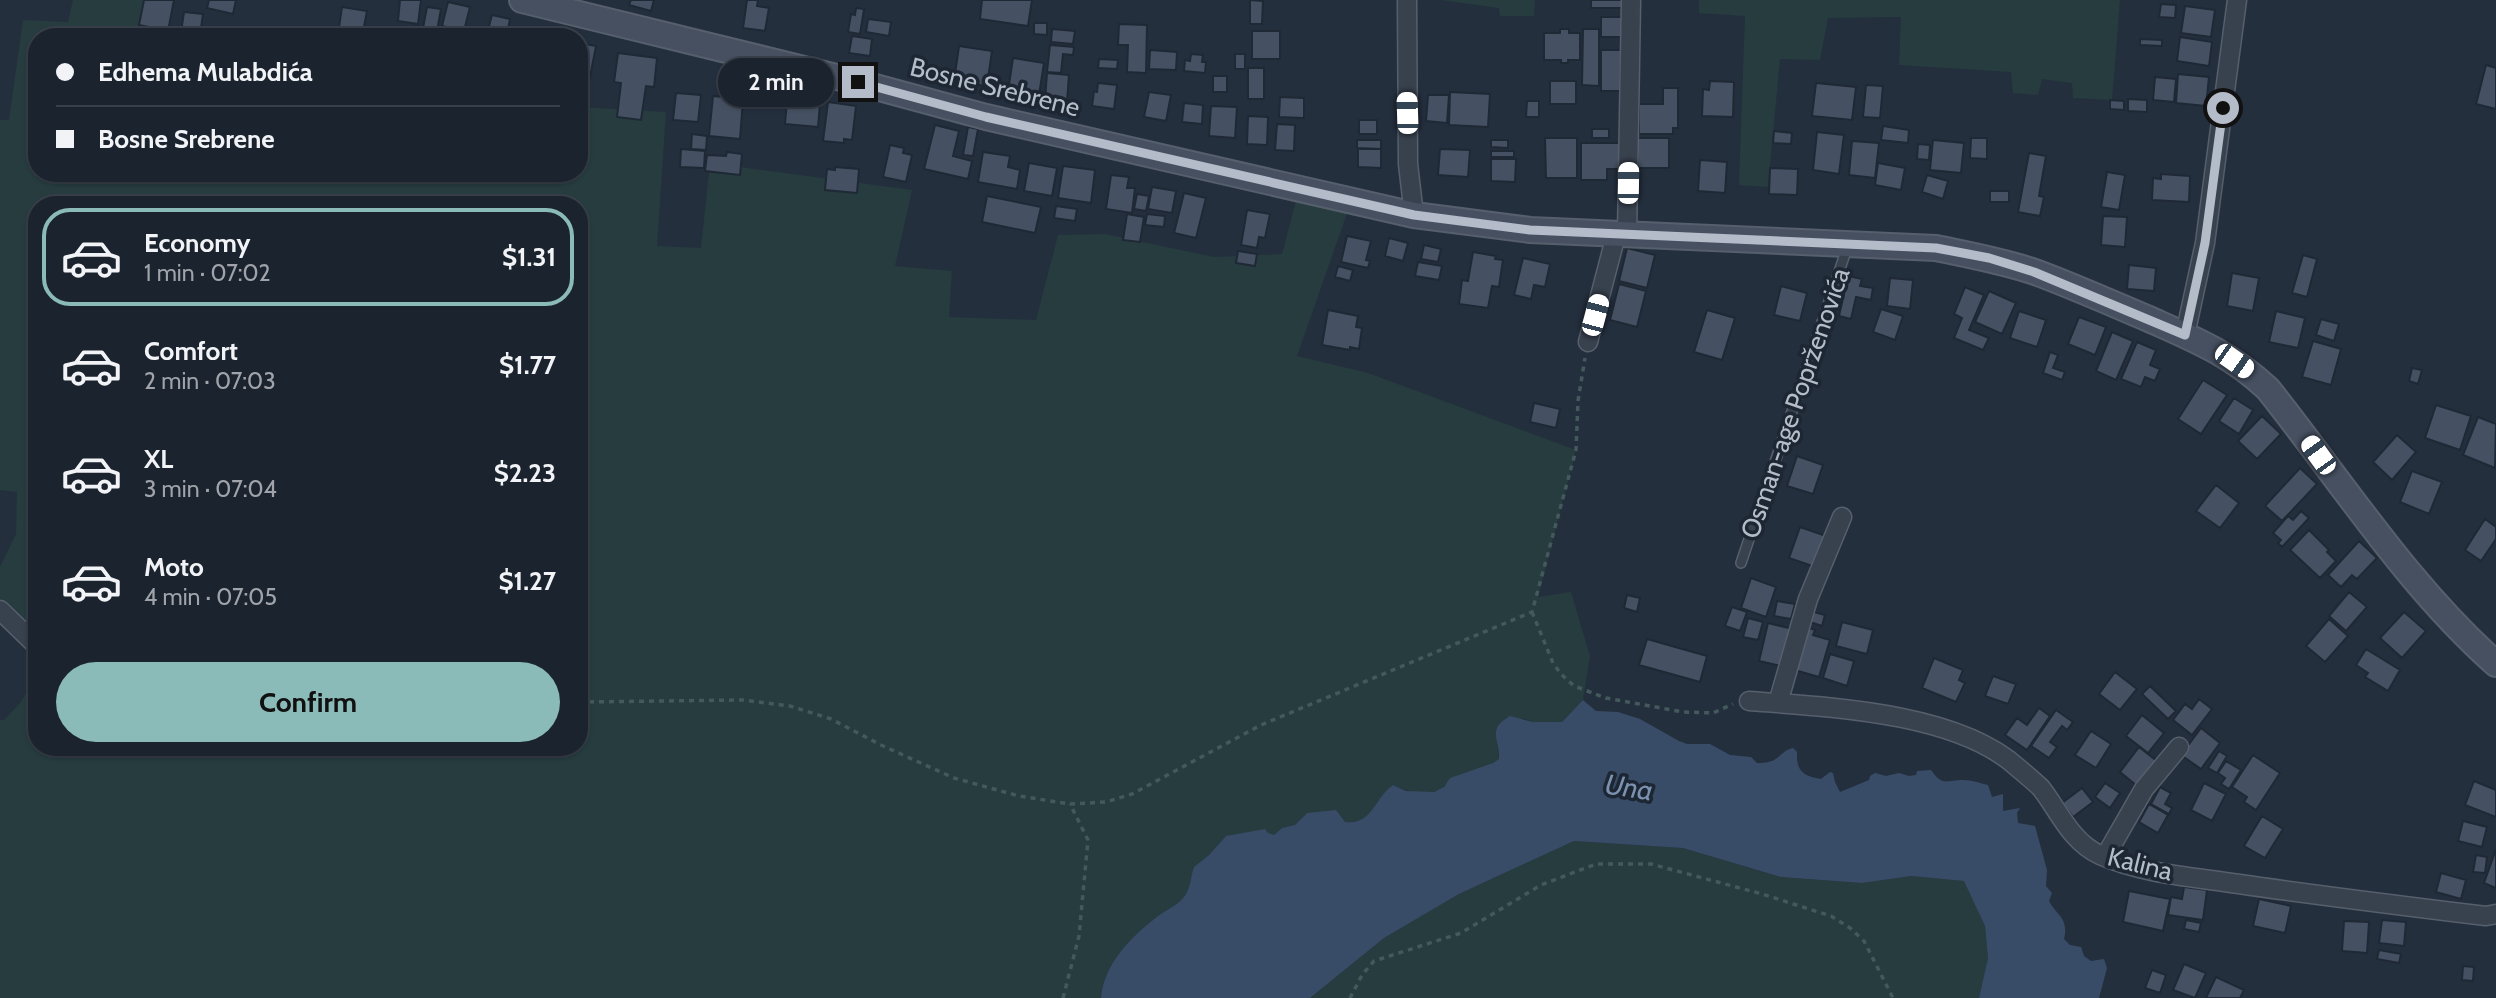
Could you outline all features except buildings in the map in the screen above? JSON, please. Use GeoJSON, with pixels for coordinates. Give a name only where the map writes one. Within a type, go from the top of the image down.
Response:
{"type":"FeatureCollection","features":[{"type":"Feature","properties":{"kind":"street","name":"Bosne Srebrene"},"geometry":{"type":"LineString","coordinates":[[522,0],[858,82],[986,117],[1414,215],[1530,230],[1936,248],[1989,258],[2045,276],[2218,350],[2250,372],[2268,389],[2407,570],[2464,636],[2496,664]]}},
{"type":"Feature","properties":{"kind":"street"},"geometry":{"type":"LineString","coordinates":[[1407,0],[1408,151],[1414,215]]}},
{"type":"Feature","properties":{"kind":"street"},"geometry":{"type":"LineString","coordinates":[[1588,342],[1622,235],[1631,0]]}},
{"type":"Feature","properties":{"kind":"street"},"geometry":{"type":"LineString","coordinates":[[2185,335],[2205,243],[2237,0]]}},
{"type":"Feature","properties":{"kind":"street"},"geometry":{"type":"LineString","coordinates":[[1778,703],[1808,599],[1842,517]]}},
{"type":"Feature","properties":{"kind":"street"},"geometry":{"type":"LineString","coordinates":[[0,610],[28,637]]}},
{"type":"Feature","properties":{"kind":"street","name":"Kalina"},"geometry":{"type":"LineString","coordinates":[[1749,701],[1888,717],[1928,724],[1974,739],[2014,764],[2041,789],[2055,812],[2078,839],[2096,854],[2119,862],[2195,877],[2417,908],[2486,916],[2496,914]]}},
{"type":"Feature","properties":{"kind":"street"},"geometry":{"type":"LineString","coordinates":[[2105,857],[2144,789],[2179,747]]}},
{"type":"Feature","properties":{"kind":"lane","name":"Osman-age Poprženovića"},"geometry":{"type":"LineString","coordinates":[[1741,563],[1849,243]]}},
{"type":"Feature","properties":{"kind":"path"},"geometry":{"type":"LineString","coordinates":[[1588,342],[1578,401],[1576,450],[1532,612],[1553,663],[1574,686],[1606,698],[1683,712],[1713,713],[1732,704],[1749,701]]}},
{"type":"Feature","properties":{"kind":"path"},"geometry":{"type":"LineString","coordinates":[[588,702],[743,700],[790,706],[831,719],[954,778],[1019,796],[1070,804],[1107,802],[1132,794],[1261,725],[1532,612]]}},
{"type":"Feature","properties":{"kind":"path"},"geometry":{"type":"LineString","coordinates":[[1063,998],[1079,936],[1088,840],[1070,804]]}},
{"type":"Feature","properties":{"kind":"path"},"geometry":{"type":"LineString","coordinates":[[1350,998],[1362,975],[1374,961],[1461,933],[1541,885],[1596,864],[1651,864],[1762,894],[1830,916],[1850,928],[1864,941],[1892,998]]}},
{"type":"Feature","properties":{"kind":"green space"},"geometry":{"type":"Polygon","coordinates":[[[73,0],[154,0],[152,28],[28,28],[28,182],[588,182],[588,108],[666,112],[657,246],[701,248],[710,163],[912,190],[895,266],[952,271],[949,317],[1036,320],[1058,235],[1105,234],[1214,257],[1282,254],[1299,189],[1351,202],[1297,356],[1368,373],[1576,450],[1538,597],[1571,592],[1590,656],[1583,700],[1562,722],[1533,722],[1523,718],[1497,743],[1499,759],[1453,778],[1443,788],[1429,793],[1393,785],[1362,819],[1345,822],[1338,816],[1307,813],[1295,825],[1282,828],[1274,835],[1226,836],[1194,867],[1188,890],[1181,900],[1148,924],[1120,952],[1107,973],[1101,998],[0,998],[0,720],[4,720],[21,702],[28,689],[28,756],[588,756],[588,196],[28,196],[28,637],[0,610],[0,567],[16,534],[17,492],[0,490],[0,120],[9,120],[23,20],[68,22],[73,0]]]}},
{"type":"Feature","properties":{"kind":"green space"},"geometry":{"type":"Polygon","coordinates":[[[1441,0],[1535,0],[1534,16],[1500,16],[1499,8],[1441,0]]]}},
{"type":"Feature","properties":{"kind":"green space"},"geometry":{"type":"Polygon","coordinates":[[[1699,0],[2120,0],[2112,100],[2073,98],[2072,83],[2042,79],[2038,95],[2013,93],[2011,72],[1899,65],[1901,17],[1828,18],[1820,60],[1780,59],[1768,187],[1739,185],[1745,16],[1699,13],[1699,0]]]}},
{"type":"Feature","properties":{"kind":"green space"},"geometry":{"type":"Polygon","coordinates":[[[1574,841],[1683,848],[1781,877],[1862,883],[1911,876],[1965,881],[1985,926],[1988,958],[1979,998],[1310,998],[1384,938],[1459,894],[1574,841]]]}},
{"type":"Feature","properties":{"kind":"water","name":"Una"},"geometry":{"type":"Polygon","coordinates":[[[1583,700],[1596,711],[1618,712],[1640,719],[1687,744],[1710,744],[1730,755],[1751,757],[1757,763],[1775,760],[1793,748],[1797,752],[1802,772],[1821,779],[1830,772],[1833,773],[1840,792],[1869,780],[1875,773],[1886,776],[1899,773],[1909,776],[1916,775],[1917,771],[1931,770],[1942,781],[1966,780],[1988,785],[1992,797],[2003,794],[2003,811],[2020,808],[2017,813],[2018,823],[2035,826],[2047,870],[2046,886],[2052,893],[2049,901],[2064,922],[2064,939],[2070,945],[2081,947],[2084,956],[2091,961],[2104,959],[2107,968],[2099,998],[1979,998],[1988,958],[1985,926],[1964,881],[1911,876],[1862,883],[1781,877],[1683,848],[1574,841],[1459,894],[1384,938],[1310,998],[1101,998],[1107,973],[1120,952],[1148,924],[1181,900],[1188,890],[1194,867],[1226,836],[1265,829],[1274,835],[1282,828],[1295,825],[1307,813],[1336,810],[1345,822],[1354,822],[1367,815],[1393,785],[1406,791],[1434,792],[1444,787],[1450,778],[1499,759],[1496,730],[1510,716],[1533,722],[1562,722],[1583,700]]]}},
{"type":"Feature","properties":{"kind":"route"},"geometry":{"type":"LineString","coordinates":[[858,82],[986,117],[1414,215],[1530,230],[1936,248],[1989,258],[2034,272],[2185,335],[2205,243],[2223,108]]}}]}
